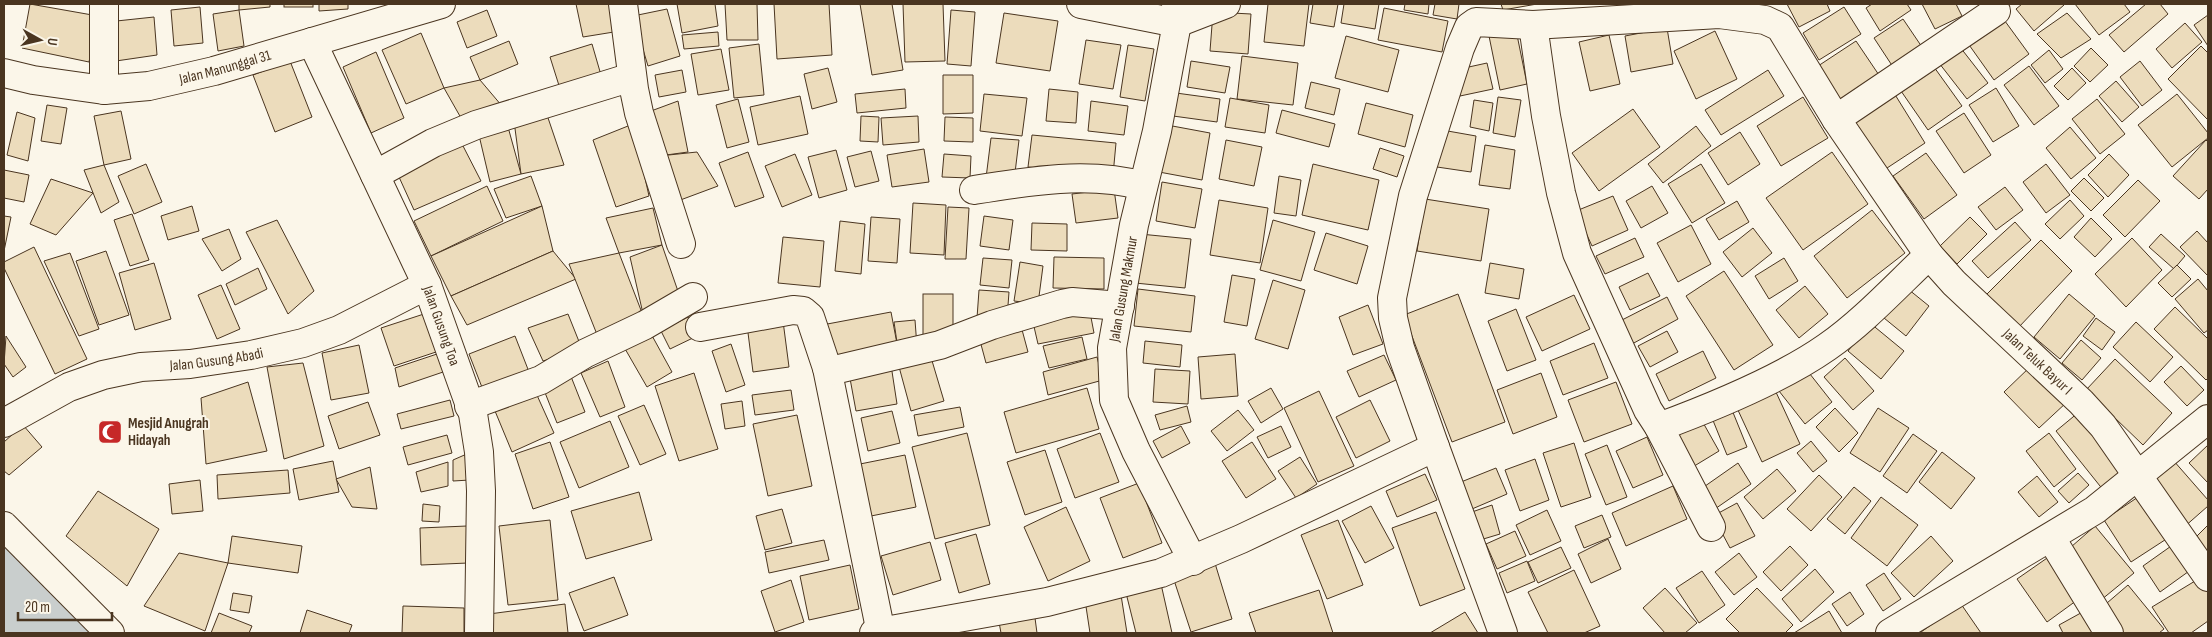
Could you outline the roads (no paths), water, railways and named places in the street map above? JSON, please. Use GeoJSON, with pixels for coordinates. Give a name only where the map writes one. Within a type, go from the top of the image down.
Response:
{"type":"FeatureCollection","features":[{"type":"Feature","properties":{"kind":"street"},"geometry":{"type":"LineString","coordinates":[[104,4],[104,90]]}},
{"type":"Feature","properties":{"kind":"street","name":"Jalan Manunggal 31"},"geometry":{"type":"LineString","coordinates":[[4,73],[32,80],[104,90],[149,86],[205,73],[312,42],[414,7],[441,4]]}},
{"type":"Feature","properties":{"kind":"street"},"geometry":{"type":"LineString","coordinates":[[623,4],[632,77],[639,113],[682,244]]}},
{"type":"Feature","properties":{"kind":"street"},"geometry":{"type":"LineString","coordinates":[[1081,4],[1177,13],[1226,4]]}},
{"type":"Feature","properties":{"kind":"street"},"geometry":{"type":"LineString","coordinates":[[1836,119],[1996,11]]}},
{"type":"Feature","properties":{"kind":"street","name":"Jalan Gusung Makmur"},"geometry":{"type":"LineString","coordinates":[[1177,13],[1157,132],[1134,224],[1112,348],[1114,400],[1136,451],[1193,561]]}},
{"type":"Feature","properties":{"kind":"street","name":"Jalan Teluk Bayur I"},"geometry":{"type":"LineString","coordinates":[[1503,633],[1434,448],[1400,348],[1393,318],[1392,298],[1413,196],[1443,95],[1470,27],[1476,22],[1486,21],[1533,25],[1719,14],[1765,20],[1780,27],[1788,37],[1836,119],[1929,255],[1954,283],[2081,402],[2103,426],[2208,577]]}},
{"type":"Feature","properties":{"kind":"street"},"geometry":{"type":"LineString","coordinates":[[1533,25],[1546,116],[1561,194],[1577,253],[1648,410],[1711,527]]}},
{"type":"Feature","properties":{"kind":"street","name":"Jalan Gusung Toa"},"geometry":{"type":"LineString","coordinates":[[312,42],[427,285],[470,406],[479,452],[480,633]]}},
{"type":"Feature","properties":{"kind":"street"},"geometry":{"type":"LineString","coordinates":[[375,175],[433,143],[476,125],[632,77]]}},
{"type":"Feature","properties":{"kind":"street"},"geometry":{"type":"LineString","coordinates":[[974,190],[1018,183],[1080,179],[1114,179],[1144,186]]}},
{"type":"Feature","properties":{"kind":"street"},"geometry":{"type":"LineString","coordinates":[[1658,427],[1736,395],[1826,348],[1853,327],[1929,255]]}},
{"type":"Feature","properties":{"kind":"street","name":"Jalan Gusung Abadi"},"geometry":{"type":"LineString","coordinates":[[4,423],[69,387],[104,375],[141,367],[190,364],[251,355],[303,343],[339,330],[427,285]]}},
{"type":"Feature","properties":{"kind":"street"},"geometry":{"type":"LineString","coordinates":[[470,406],[542,380],[586,354],[645,325],[693,297]]}},
{"type":"Feature","properties":{"kind":"street"},"geometry":{"type":"LineString","coordinates":[[827,368],[830,371],[940,345],[992,325],[1062,304],[1072,302],[1120,306]]}},
{"type":"Feature","properties":{"kind":"street"},"geometry":{"type":"LineString","coordinates":[[700,327],[769,314],[803,311],[810,317],[815,326],[827,368],[879,633],[1047,602],[1162,573],[1193,561],[1434,448]]}},
{"type":"Feature","properties":{"kind":"street"},"geometry":{"type":"LineString","coordinates":[[1890,633],[2095,510],[2208,419]]}},
{"type":"Feature","properties":{"kind":"street"},"geometry":{"type":"LineString","coordinates":[[4,526],[110,633]]}},
{"type":"Feature","properties":{"kind":"street"},"geometry":{"type":"LineString","coordinates":[[2051,538],[2110,633]]}},
{"type":"Feature","properties":{"kind":"place","name":"Mesjid Anugrah Hidayah"},"geometry":{"type":"Point","coordinates":[110,432]}}]}
